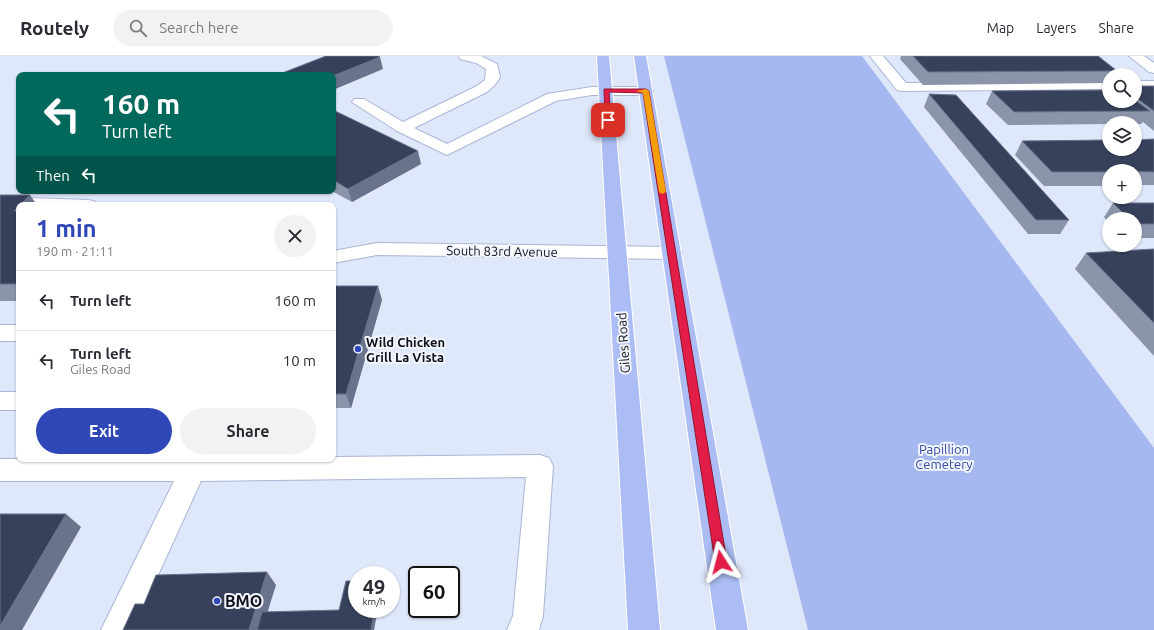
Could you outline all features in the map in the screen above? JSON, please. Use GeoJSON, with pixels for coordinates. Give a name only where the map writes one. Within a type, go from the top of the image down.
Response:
{"type":"FeatureCollection","features":[{"type":"Feature","properties":{"kind":"main road","name":"Giles Road"},"geometry":{"type":"LineString","coordinates":[[603,56],[644,630]]}},
{"type":"Feature","properties":{"kind":"main road"},"geometry":{"type":"LineString","coordinates":[[640,56],[732,630]]}},
{"type":"Feature","properties":{"kind":"street"},"geometry":{"type":"LineString","coordinates":[[402,128],[482,89],[491,82],[494,76],[492,67],[482,60],[465,56]]}},
{"type":"Feature","properties":{"kind":"street"},"geometry":{"type":"LineString","coordinates":[[876,56],[902,88],[1102,86]]}},
{"type":"Feature","properties":{"kind":"street"},"geometry":{"type":"LineString","coordinates":[[1135,56],[1154,69]]}},
{"type":"Feature","properties":{"kind":"street"},"geometry":{"type":"LineString","coordinates":[[1142,85],[1154,85]]}},
{"type":"Feature","properties":{"kind":"street"},"geometry":{"type":"LineString","coordinates":[[359,102],[402,128],[447,150],[543,100],[578,92],[646,91]]}},
{"type":"Feature","properties":{"kind":"street"},"geometry":{"type":"LineString","coordinates":[[0,202],[16,203]]}},
{"type":"Feature","properties":{"kind":"street","name":"South 83rd Avenue"},"geometry":{"type":"LineString","coordinates":[[336,256],[377,249],[672,253]]}},
{"type":"Feature","properties":{"kind":"street"},"geometry":{"type":"LineString","coordinates":[[0,334],[16,333]]}},
{"type":"Feature","properties":{"kind":"street"},"geometry":{"type":"LineString","coordinates":[[0,401],[16,401]]}},
{"type":"Feature","properties":{"kind":"street"},"geometry":{"type":"LineString","coordinates":[[118,630],[195,464]]}},
{"type":"Feature","properties":{"kind":"street"},"geometry":{"type":"LineString","coordinates":[[0,470],[195,464],[540,466],[528,616],[523,630]]}},
{"type":"Feature","properties":{"kind":"green space","name":"Papillion Cemetery"},"geometry":{"type":"Polygon","coordinates":[[[664,56],[862,56],[1154,448],[1154,630],[808,630],[664,56]]]}},
{"type":"Feature","properties":{"kind":"building"},"geometry":{"type":"Polygon","coordinates":[[[326,56],[380,57],[336,75],[336,72],[285,72],[326,56]]]}},
{"type":"Feature","properties":{"kind":"building"},"geometry":{"type":"Polygon","coordinates":[[[913,56],[1098,56],[1113,68],[1102,68],[1102,71],[928,72],[913,56]]]}},
{"type":"Feature","properties":{"kind":"building"},"geometry":{"type":"Polygon","coordinates":[[[1142,86],[1154,86],[1154,111],[1142,102],[1142,86]]]}},
{"type":"Feature","properties":{"kind":"building"},"geometry":{"type":"Polygon","coordinates":[[[1102,90],[1102,108],[1142,108],[1142,105],[1150,111],[1014,112],[992,91],[1102,90]]]}},
{"type":"Feature","properties":{"kind":"building"},"geometry":{"type":"Polygon","coordinates":[[[929,94],[956,95],[1069,220],[1036,220],[929,94]]]}},
{"type":"Feature","properties":{"kind":"building"},"geometry":{"type":"Polygon","coordinates":[[[336,111],[418,151],[348,189],[336,182],[336,111]]]}},
{"type":"Feature","properties":{"kind":"building"},"geometry":{"type":"Polygon","coordinates":[[[1154,139],[1154,172],[1142,172],[1142,164],[1102,164],[1102,172],[1052,172],[1022,141],[1102,140],[1102,156],[1142,156],[1142,140],[1154,139]]]}},
{"type":"Feature","properties":{"kind":"building"},"geometry":{"type":"Polygon","coordinates":[[[0,195],[30,195],[23,202],[16,202],[16,209],[14,211],[16,211],[16,284],[0,284],[0,195]]]}},
{"type":"Feature","properties":{"kind":"building"},"geometry":{"type":"Polygon","coordinates":[[[1154,203],[1154,224],[1142,224],[1142,212],[1122,212],[1114,204],[1154,203]]]}},
{"type":"Feature","properties":{"kind":"building"},"geometry":{"type":"Polygon","coordinates":[[[1154,249],[1154,323],[1086,253],[1142,252],[1142,250],[1154,249]]]}},
{"type":"Feature","properties":{"kind":"building"},"geometry":{"type":"Polygon","coordinates":[[[336,286],[378,286],[346,394],[336,394],[336,286]]]}},
{"type":"Feature","properties":{"kind":"building"},"geometry":{"type":"Polygon","coordinates":[[[0,514],[66,514],[0,626],[0,514]]]}},
{"type":"Feature","properties":{"kind":"building","name":"BMO"},"geometry":{"type":"Polygon","coordinates":[[[267,572],[249,630],[123,630],[135,604],[144,604],[156,575],[267,572]]]}},
{"type":"Feature","properties":{"kind":"building"},"geometry":{"type":"Polygon","coordinates":[[[346,581],[348,581],[348,618],[373,618],[371,630],[257,630],[262,612],[339,610],[346,581]]]}},
{"type":"Feature","properties":{"kind":"slow traffic"},"geometry":{"type":"LineString","coordinates":[[639,91],[646,91],[662,192]]}},
{"type":"Feature","properties":{"kind":"place","name":"Wild Chicken Grill La Vista"},"geometry":{"type":"Point","coordinates":[358,349]}},
{"type":"Feature","properties":{"kind":"place","name":"BMO"},"geometry":{"type":"Point","coordinates":[217,601]}},
{"type":"Feature","properties":{"kind":"route"},"geometry":{"type":"LineString","coordinates":[[608,120],[606,91],[646,91],[721,562]]}}]}
